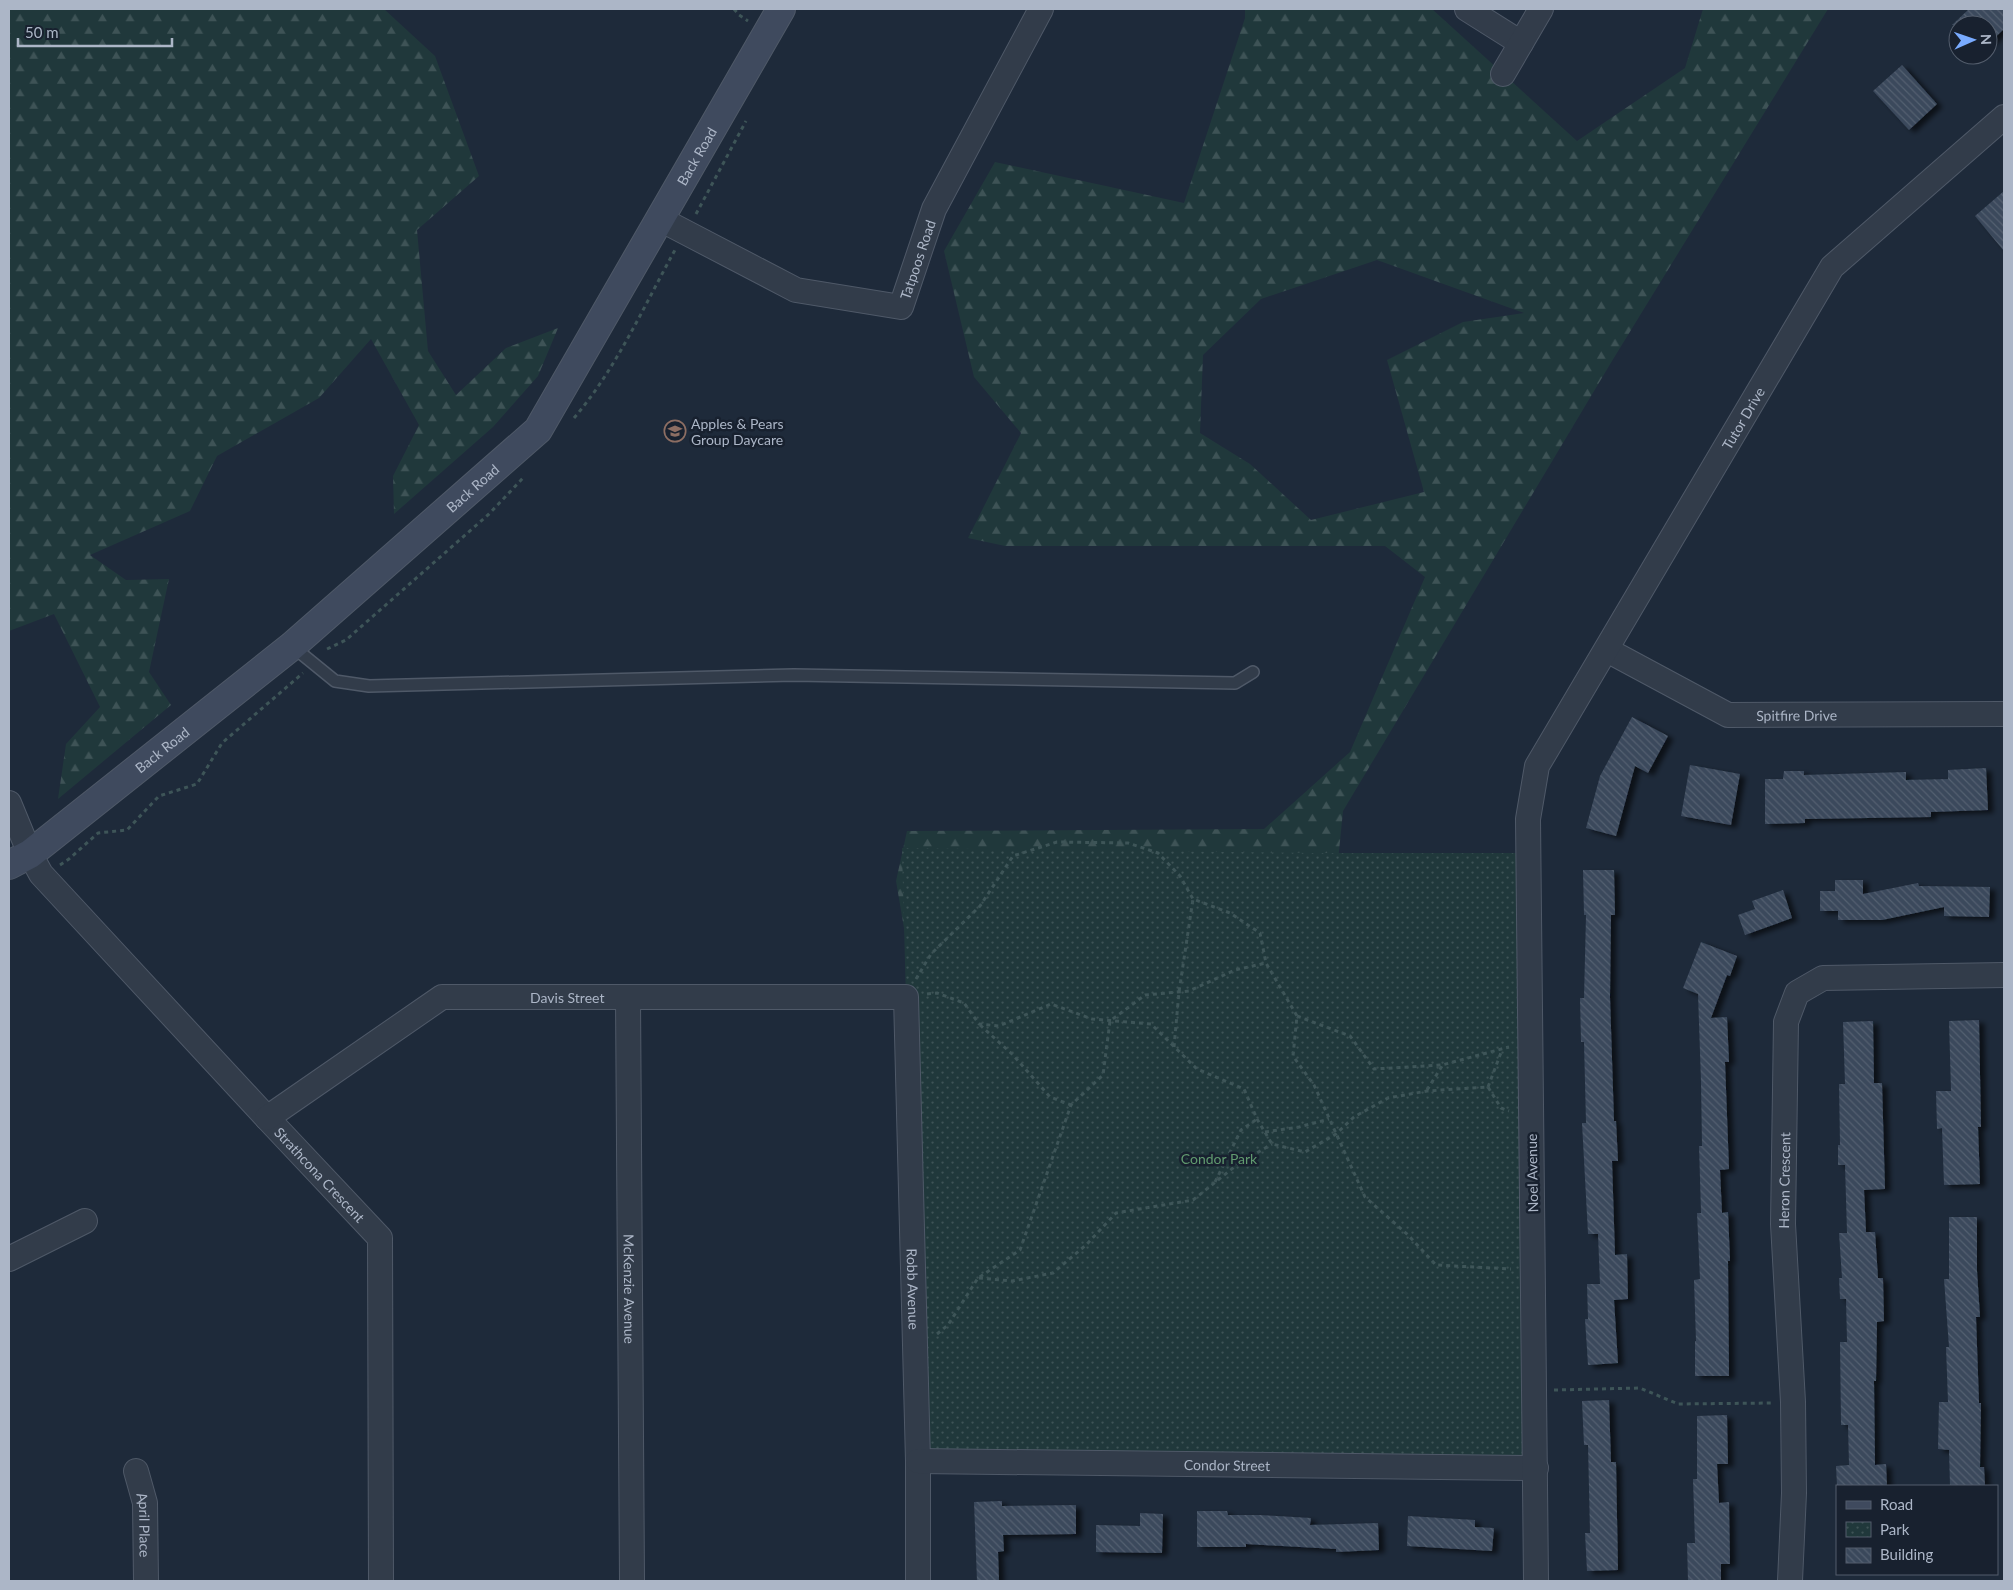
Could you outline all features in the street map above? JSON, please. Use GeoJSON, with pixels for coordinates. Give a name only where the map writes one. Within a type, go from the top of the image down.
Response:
{"type":"FeatureCollection","features":[{"type":"Feature","properties":{"kind":"street","name":"Back Road"},"geometry":{"type":"LineString","coordinates":[[20,860],[292,646],[538,430],[781,9]]}},
{"type":"Feature","properties":{"kind":"street","name":"Tatpoos Road"},"geometry":{"type":"LineString","coordinates":[[660,219],[796,290],[901,307],[934,209],[1041,9]]}},
{"type":"Feature","properties":{"kind":"street"},"geometry":{"type":"LineString","coordinates":[[1467,9],[1521,43]]}},
{"type":"Feature","properties":{"kind":"street"},"geometry":{"type":"LineString","coordinates":[[1503,74],[1541,9]]}},
{"type":"Feature","properties":{"kind":"street","name":"Tutor Drive"},"geometry":{"type":"LineString","coordinates":[[1537,766],[1832,267],[2004,117]]}},
{"type":"Feature","properties":{"kind":"street","name":"Spitfire Drive"},"geometry":{"type":"LineString","coordinates":[[1607,650],[1728,715],[2004,714]]}},
{"type":"Feature","properties":{"kind":"street","name":"Noel Avenue"},"geometry":{"type":"LineString","coordinates":[[1536,1581],[1528,819],[1537,766]]}},
{"type":"Feature","properties":{"kind":"street","name":"Strathcona Crescent"},"geometry":{"type":"LineString","coordinates":[[9,804],[20,860],[41,874],[380,1238],[381,1581]]}},
{"type":"Feature","properties":{"kind":"street","name":"Heron Crescent"},"geometry":{"type":"LineString","coordinates":[[1790,1581],[1794,1493],[1793,1402],[1783,1224],[1786,1022],[1798,993],[1823,978],[2004,975]]}},
{"type":"Feature","properties":{"kind":"street","name":"Davis Street"},"geometry":{"type":"LineString","coordinates":[[267,1118],[442,996],[628,998],[906,997]]}},
{"type":"Feature","properties":{"kind":"street","name":"Robb Avenue"},"geometry":{"type":"LineString","coordinates":[[906,997],[918,1461],[918,1581]]}},
{"type":"Feature","properties":{"kind":"street","name":"McKenzie Avenue"},"geometry":{"type":"LineString","coordinates":[[628,998],[632,1581]]}},
{"type":"Feature","properties":{"kind":"street"},"geometry":{"type":"LineString","coordinates":[[9,1259],[85,1221]]}},
{"type":"Feature","properties":{"kind":"street","name":"Condor Street"},"geometry":{"type":"LineString","coordinates":[[918,1461],[1536,1468]]}},
{"type":"Feature","properties":{"kind":"street","name":"April Place"},"geometry":{"type":"LineString","coordinates":[[136,1470],[145,1503],[146,1581]]}},
{"type":"Feature","properties":{"kind":"lane"},"geometry":{"type":"LineString","coordinates":[[292,646],[335,681],[369,686],[794,675],[1235,683],[1253,672]]}},
{"type":"Feature","properties":{"kind":"path"},"geometry":{"type":"LineString","coordinates":[[906,997],[930,954],[980,906],[1013,856],[1057,842],[1128,843],[1158,853],[1180,876],[1193,899],[1179,992],[1174,1047]]}},
{"type":"Feature","properties":{"kind":"path"},"geometry":{"type":"LineString","coordinates":[[1193,899],[1230,914],[1260,932],[1266,963],[1297,1016],[1293,1056],[1314,1085],[1365,1197],[1408,1235],[1436,1265],[1533,1270]]}},
{"type":"Feature","properties":{"kind":"path"},"geometry":{"type":"LineString","coordinates":[[915,1352],[948,1325],[978,1278],[1020,1250],[1071,1105],[1103,1075],[1110,1021],[1145,995],[1189,991],[1235,970],[1266,963]]}},
{"type":"Feature","properties":{"kind":"path"},"geometry":{"type":"LineString","coordinates":[[906,997],[937,992],[964,1003],[979,1024],[1012,1054],[1050,1097],[1071,1105]]}},
{"type":"Feature","properties":{"kind":"path"},"geometry":{"type":"LineString","coordinates":[[979,1024],[999,1026],[1051,1004],[1092,1019],[1151,1024],[1197,1069],[1244,1089],[1257,1119],[1272,1144]]}},
{"type":"Feature","properties":{"kind":"path"},"geometry":{"type":"LineString","coordinates":[[1297,1016],[1350,1036],[1374,1069],[1442,1065],[1502,1050],[1530,1040]]}},
{"type":"Feature","properties":{"kind":"path"},"geometry":{"type":"LineString","coordinates":[[1488,1087],[1502,1050]]}},
{"type":"Feature","properties":{"kind":"path"},"geometry":{"type":"LineString","coordinates":[[1427,1090],[1442,1065]]}},
{"type":"Feature","properties":{"kind":"path"},"geometry":{"type":"LineString","coordinates":[[978,1278],[1012,1281],[1053,1273],[1086,1245],[1116,1213],[1193,1200],[1238,1164],[1272,1144],[1304,1152],[1336,1134],[1354,1117],[1388,1098],[1427,1090],[1488,1087]]}},
{"type":"Feature","properties":{"kind":"path"},"geometry":{"type":"LineString","coordinates":[[1488,1087],[1501,1108],[1531,1119]]}},
{"type":"Feature","properties":{"kind":"path"},"geometry":{"type":"LineString","coordinates":[[1213,1185],[1241,1130],[1257,1119]]}},
{"type":"Feature","properties":{"kind":"path"},"geometry":{"type":"LineString","coordinates":[[1265,1132],[1299,1127],[1329,1119]]}},
{"type":"Feature","properties":{"kind":"path"},"geometry":{"type":"LineString","coordinates":[[1534,1390],[1640,1388],[1678,1404],[1793,1402]]}},
{"type":"Feature","properties":{"kind":"green space"},"geometry":{"type":"Polygon","coordinates":[[[9,9],[384,9],[435,56],[479,176],[417,230],[428,351],[456,395],[506,348],[558,328],[538,376],[493,427],[394,514],[393,476],[419,425],[371,339],[319,398],[217,456],[190,511],[90,555],[126,580],[169,579],[149,672],[171,705],[58,799],[66,744],[100,707],[54,614],[9,631],[9,9]]]}},
{"type":"Feature","properties":{"kind":"green space"},"geometry":{"type":"Polygon","coordinates":[[[1245,9],[1432,9],[1577,141],[1685,68],[1703,9],[1828,9],[1612,361],[1343,811],[1338,861],[912,975],[896,881],[907,831],[1264,829],[1350,752],[1425,577],[1385,546],[1005,546],[968,538],[1021,433],[974,377],[944,251],[995,162],[1184,203],[1245,18],[1245,9]],[[1377,260],[1261,299],[1203,355],[1200,433],[1250,464],[1311,520],[1424,492],[1387,360],[1463,322],[1524,313],[1377,260]]]}},
{"type":"Feature","properties":{"kind":"green space","name":"Condor Park"},"geometry":{"type":"Polygon","coordinates":[[[902,848],[1310,853],[1528,853],[1536,1468],[918,1461],[902,848]]]}},
{"type":"Feature","properties":{"kind":"building"},"geometry":{"type":"Polygon","coordinates":[[[1969,9],[2004,9],[2004,29],[1998,35],[1998,15],[1963,15],[1969,9]]]}},
{"type":"Feature","properties":{"kind":"building"},"geometry":{"type":"Polygon","coordinates":[[[1902,65],[1937,104],[1909,130],[1873,91],[1902,65]]]}},
{"type":"Feature","properties":{"kind":"building"},"geometry":{"type":"Polygon","coordinates":[[[2004,191],[2004,251],[1975,216],[2004,191]]]}},
{"type":"Feature","properties":{"kind":"building"},"geometry":{"type":"Polygon","coordinates":[[[1632,717],[1668,736],[1648,773],[1635,766],[1616,836],[1586,828],[1600,776],[1632,717]]]}},
{"type":"Feature","properties":{"kind":"building"},"geometry":{"type":"Polygon","coordinates":[[[1690,765],[1740,774],[1731,825],[1681,816],[1690,765]]]}},
{"type":"Feature","properties":{"kind":"building"},"geometry":{"type":"Polygon","coordinates":[[[1986,768],[1988,810],[1931,812],[1931,817],[1805,819],[1805,823],[1765,824],[1765,779],[1783,779],[1784,771],[1804,771],[1804,775],[1906,772],[1906,780],[1948,779],[1948,770],[1986,768]]]}},
{"type":"Feature","properties":{"kind":"building"},"geometry":{"type":"Polygon","coordinates":[[[1583,870],[1614,870],[1615,915],[1611,915],[1610,997],[1614,1121],[1616,1121],[1618,1161],[1612,1161],[1615,1255],[1627,1254],[1628,1299],[1614,1300],[1618,1363],[1588,1365],[1585,1319],[1588,1319],[1587,1284],[1600,1284],[1598,1234],[1588,1234],[1582,1123],[1586,1123],[1584,1042],[1581,1042],[1580,998],[1584,998],[1586,915],[1584,915],[1583,870]]]}},
{"type":"Feature","properties":{"kind":"building"},"geometry":{"type":"Polygon","coordinates":[[[1835,880],[1863,880],[1863,894],[1918,883],[1919,886],[1990,887],[1989,917],[1944,916],[1944,907],[1882,920],[1838,920],[1838,911],[1820,911],[1820,891],[1835,891],[1835,880]]]}},
{"type":"Feature","properties":{"kind":"building"},"geometry":{"type":"Polygon","coordinates":[[[1783,890],[1792,918],[1745,935],[1738,915],[1755,909],[1752,901],[1783,890]]]}},
{"type":"Feature","properties":{"kind":"building"},"geometry":{"type":"Polygon","coordinates":[[[1701,942],[1737,956],[1730,976],[1727,975],[1711,1018],[1727,1017],[1729,1062],[1725,1062],[1729,1169],[1720,1170],[1722,1213],[1728,1212],[1730,1261],[1728,1261],[1729,1376],[1695,1376],[1694,1280],[1700,1279],[1697,1213],[1701,1213],[1699,1146],[1702,1146],[1701,1082],[1698,994],[1683,988],[1701,942]]]}},
{"type":"Feature","properties":{"kind":"building"},"geometry":{"type":"Polygon","coordinates":[[[1979,1020],[1981,1127],[1978,1127],[1980,1184],[1944,1185],[1942,1128],[1937,1129],[1936,1091],[1951,1091],[1949,1021],[1979,1020]]]}},
{"type":"Feature","properties":{"kind":"building"},"geometry":{"type":"Polygon","coordinates":[[[1873,1021],[1874,1083],[1882,1083],[1885,1189],[1864,1190],[1866,1232],[1875,1232],[1878,1278],[1883,1278],[1884,1321],[1877,1322],[1876,1381],[1874,1381],[1875,1465],[1886,1464],[1887,1485],[1837,1485],[1836,1466],[1849,1465],[1848,1425],[1841,1425],[1840,1342],[1847,1342],[1846,1299],[1840,1299],[1839,1278],[1842,1278],[1839,1233],[1847,1233],[1845,1165],[1838,1165],[1838,1145],[1840,1145],[1839,1084],[1845,1084],[1843,1022],[1873,1021]]]}},
{"type":"Feature","properties":{"kind":"building"},"geometry":{"type":"Polygon","coordinates":[[[1949,1217],[1977,1217],[1977,1271],[1980,1317],[1976,1317],[1979,1403],[1981,1403],[1980,1467],[1984,1467],[1985,1485],[1950,1485],[1949,1450],[1938,1449],[1939,1402],[1948,1402],[1946,1347],[1949,1347],[1944,1279],[1949,1279],[1949,1217]]]}},
{"type":"Feature","properties":{"kind":"building"},"geometry":{"type":"Polygon","coordinates":[[[1609,1400],[1611,1462],[1616,1462],[1618,1570],[1587,1571],[1585,1533],[1590,1533],[1588,1445],[1584,1445],[1582,1401],[1609,1400]]]}},
{"type":"Feature","properties":{"kind":"building"},"geometry":{"type":"Polygon","coordinates":[[[1727,1415],[1728,1464],[1717,1464],[1719,1503],[1729,1502],[1730,1564],[1721,1564],[1721,1581],[1688,1581],[1687,1543],[1695,1543],[1693,1479],[1697,1479],[1697,1416],[1727,1415]]]}},
{"type":"Feature","properties":{"kind":"building"},"geometry":{"type":"Polygon","coordinates":[[[1002,1501],[1002,1506],[1076,1505],[1076,1534],[1003,1535],[1004,1551],[998,1552],[999,1581],[977,1581],[974,1502],[1002,1501]]]}},
{"type":"Feature","properties":{"kind":"building"},"geometry":{"type":"Polygon","coordinates":[[[1197,1511],[1227,1511],[1228,1515],[1311,1518],[1310,1525],[1378,1523],[1379,1550],[1336,1552],[1336,1549],[1246,1544],[1246,1547],[1197,1547],[1197,1511]]]}},
{"type":"Feature","properties":{"kind":"building"},"geometry":{"type":"Polygon","coordinates":[[[1140,1513],[1163,1514],[1162,1553],[1096,1552],[1096,1525],[1140,1526],[1140,1513]]]}},
{"type":"Feature","properties":{"kind":"building"},"geometry":{"type":"Polygon","coordinates":[[[1408,1516],[1475,1520],[1475,1527],[1494,1528],[1492,1551],[1407,1546],[1408,1516]]]}},
{"type":"Feature","properties":{"kind":"place","name":"Apples & Pears Group Daycare"},"geometry":{"type":"Point","coordinates":[675,431]}}]}
